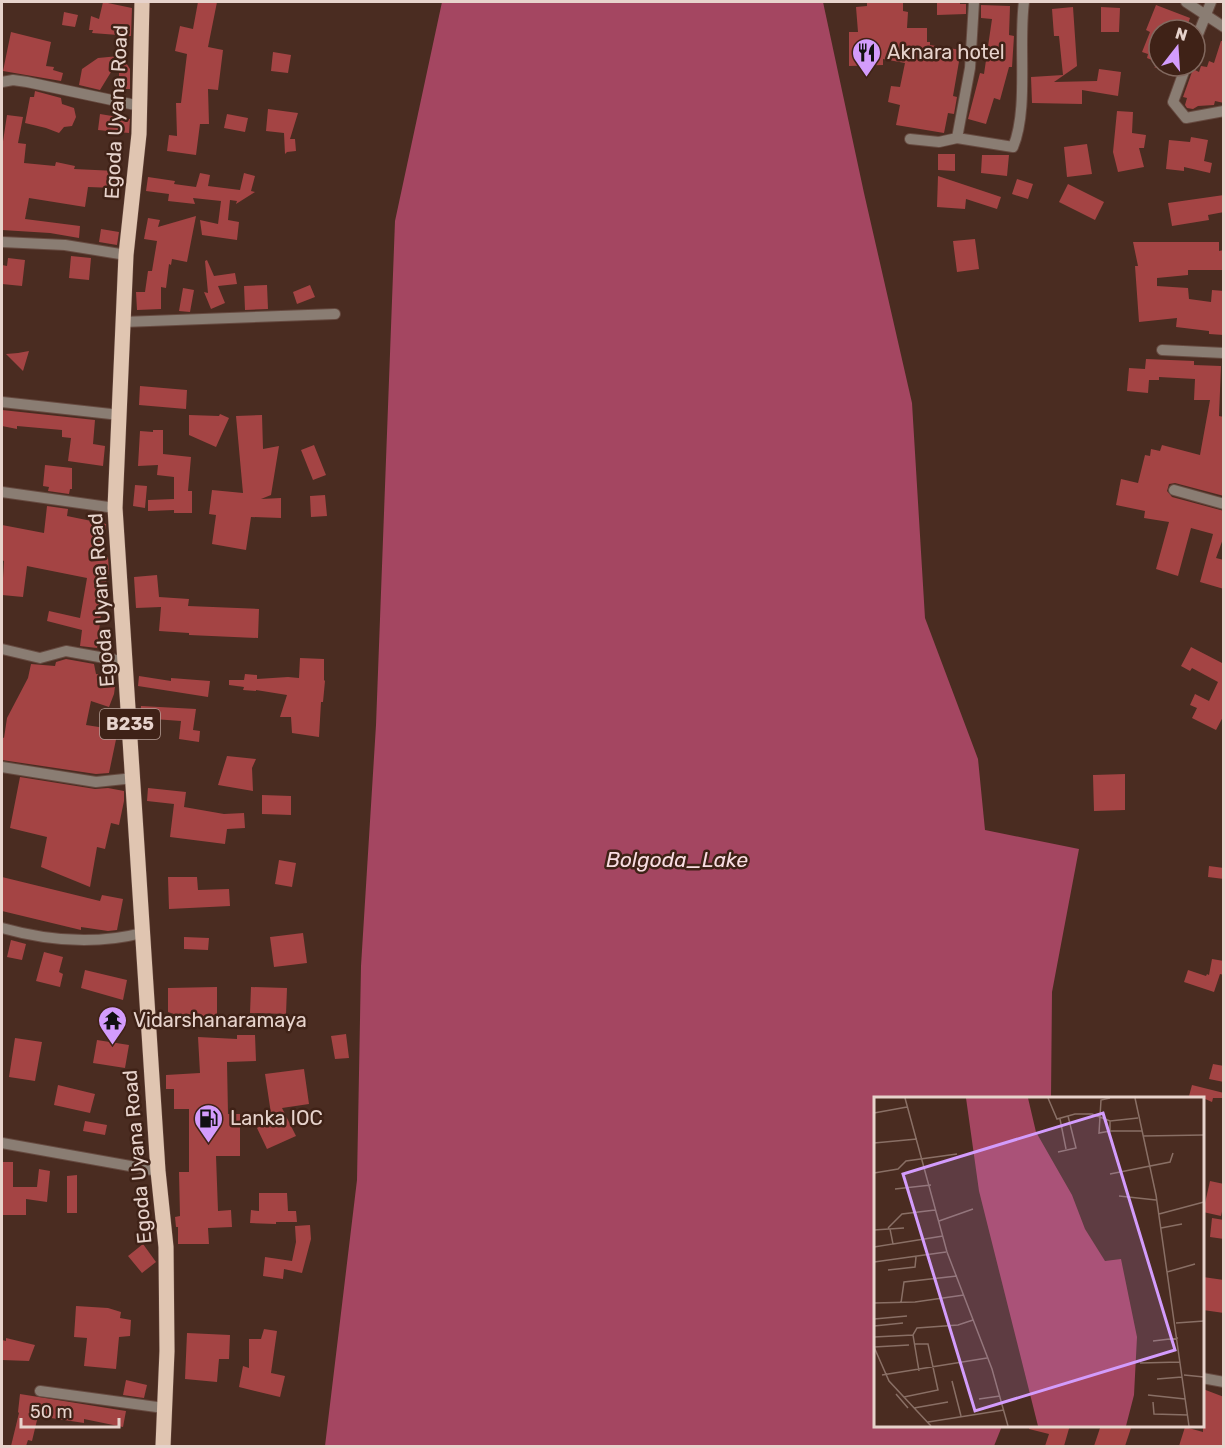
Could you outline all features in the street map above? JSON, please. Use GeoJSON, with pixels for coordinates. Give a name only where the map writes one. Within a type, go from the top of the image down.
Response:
{"type":"FeatureCollection","features":[{"type":"Feature","properties":{"kind":"main road","name":"Egoda Uyana Road"},"geometry":{"type":"LineString","coordinates":[[142,2],[139,134],[126,255],[115,508],[127,662],[158,1171],[166,1247],[167,1352],[163,1446]]}},
{"type":"Feature","properties":{"kind":"street"},"geometry":{"type":"LineString","coordinates":[[957,138],[970,68],[974,2]]}},
{"type":"Feature","properties":{"kind":"street"},"geometry":{"type":"LineString","coordinates":[[910,139],[939,142],[957,138],[1013,147],[1017,137],[1020,104],[1024,2]]}},
{"type":"Feature","properties":{"kind":"street"},"geometry":{"type":"LineString","coordinates":[[1186,2],[1224,27]]}},
{"type":"Feature","properties":{"kind":"street"},"geometry":{"type":"LineString","coordinates":[[1205,18],[1210,2]]}},
{"type":"Feature","properties":{"kind":"street"},"geometry":{"type":"LineString","coordinates":[[1182,78],[1173,102],[1186,118],[1224,111]]}},
{"type":"Feature","properties":{"kind":"street"},"geometry":{"type":"LineString","coordinates":[[2,82],[13,80],[27,82],[140,106]]}},
{"type":"Feature","properties":{"kind":"street"},"geometry":{"type":"LineString","coordinates":[[2,242],[65,245],[126,255]]}},
{"type":"Feature","properties":{"kind":"street"},"geometry":{"type":"LineString","coordinates":[[123,322],[335,314]]}},
{"type":"Feature","properties":{"kind":"street"},"geometry":{"type":"LineString","coordinates":[[1162,350],[1224,353]]}},
{"type":"Feature","properties":{"kind":"street"},"geometry":{"type":"LineString","coordinates":[[2,402],[120,416]]}},
{"type":"Feature","properties":{"kind":"street"},"geometry":{"type":"LineString","coordinates":[[1174,490],[1224,504]]}},
{"type":"Feature","properties":{"kind":"street"},"geometry":{"type":"LineString","coordinates":[[2,492],[115,508]]}},
{"type":"Feature","properties":{"kind":"street"},"geometry":{"type":"LineString","coordinates":[[2,649],[40,658],[66,651],[127,662]]}},
{"type":"Feature","properties":{"kind":"street"},"geometry":{"type":"LineString","coordinates":[[2,767],[96,782],[134,778]]}},
{"type":"Feature","properties":{"kind":"street"},"geometry":{"type":"LineString","coordinates":[[2,928],[69,940],[120,939],[142,933]]}},
{"type":"Feature","properties":{"kind":"street"},"geometry":{"type":"LineString","coordinates":[[2,1143],[158,1171]]}},
{"type":"Feature","properties":{"kind":"street"},"geometry":{"type":"LineString","coordinates":[[1204,1378],[1224,1382]]}},
{"type":"Feature","properties":{"kind":"street"},"geometry":{"type":"LineString","coordinates":[[40,1391],[164,1408]]}},
{"type":"Feature","properties":{"kind":"water","name":"Bolgoda_Lake"},"geometry":{"type":"Polygon","coordinates":[[[442,2],[823,2],[912,403],[925,618],[978,759],[985,830],[1079,849],[1052,992],[1051,1097],[874,1097],[874,1427],[1002,1427],[994,1446],[325,1446],[357,1180],[361,966],[376,725],[395,221],[442,2]]]}},
{"type":"Feature","properties":{"kind":"building"},"geometry":{"type":"Polygon","coordinates":[[[103,2],[132,8],[131,36],[92,33],[93,30],[89,30],[91,16],[99,19],[103,2]]]}},
{"type":"Feature","properties":{"kind":"building"},"geometry":{"type":"Polygon","coordinates":[[[198,2],[217,2],[208,47],[223,50],[218,90],[208,89],[209,124],[200,124],[196,155],[167,151],[169,135],[177,136],[176,103],[181,103],[187,54],[175,51],[180,26],[193,29],[198,2]]]}},
{"type":"Feature","properties":{"kind":"building"},"geometry":{"type":"Polygon","coordinates":[[[867,2],[903,2],[903,11],[908,12],[907,28],[927,28],[927,42],[930,42],[930,45],[961,50],[953,96],[957,97],[954,114],[948,113],[944,133],[896,125],[900,105],[888,102],[891,86],[900,87],[905,63],[883,59],[883,65],[849,66],[849,32],[858,32],[856,7],[867,6],[867,2]]]}},
{"type":"Feature","properties":{"kind":"building"},"geometry":{"type":"Polygon","coordinates":[[[937,2],[966,4],[966,14],[937,15],[937,2]]]}},
{"type":"Feature","properties":{"kind":"building"},"geometry":{"type":"Polygon","coordinates":[[[981,5],[1010,6],[1009,35],[1014,36],[1012,67],[1009,67],[1000,100],[994,98],[986,124],[968,119],[980,73],[984,74],[992,19],[981,18],[981,5]]]}},
{"type":"Feature","properties":{"kind":"building"},"geometry":{"type":"Polygon","coordinates":[[[1156,5],[1190,18],[1151,18],[1156,5]]]}},
{"type":"Feature","properties":{"kind":"building"},"geometry":{"type":"Polygon","coordinates":[[[1073,7],[1077,66],[1054,82],[1097,81],[1099,69],[1121,72],[1118,96],[1082,90],[1082,104],[1032,103],[1031,77],[1063,75],[1059,36],[1054,36],[1052,9],[1073,7]]]}},
{"type":"Feature","properties":{"kind":"building"},"geometry":{"type":"Polygon","coordinates":[[[1101,7],[1120,8],[1119,32],[1101,32],[1101,7]]]}},
{"type":"Feature","properties":{"kind":"building"},"geometry":{"type":"Polygon","coordinates":[[[64,12],[78,15],[75,27],[62,25],[64,12]]]}},
{"type":"Feature","properties":{"kind":"building"},"geometry":{"type":"Polygon","coordinates":[[[11,32],[51,42],[46,66],[54,67],[53,70],[63,73],[61,81],[3,71],[11,32]]]}},
{"type":"Feature","properties":{"kind":"building"},"geometry":{"type":"Polygon","coordinates":[[[1147,40],[1147,54],[1142,52],[1147,40]]]}},
{"type":"Feature","properties":{"kind":"building"},"geometry":{"type":"Polygon","coordinates":[[[1221,41],[1224,41],[1224,103],[1215,101],[1214,105],[1187,108],[1185,105],[1187,98],[1183,97],[1190,78],[1207,78],[1209,61],[1214,63],[1221,41]]]}},
{"type":"Feature","properties":{"kind":"building"},"geometry":{"type":"Polygon","coordinates":[[[119,52],[130,69],[130,89],[119,89],[119,59],[100,90],[79,85],[82,69],[98,58],[119,56],[119,52]]]}},
{"type":"Feature","properties":{"kind":"building"},"geometry":{"type":"Polygon","coordinates":[[[273,52],[291,55],[288,73],[271,71],[273,52]]]}},
{"type":"Feature","properties":{"kind":"building"},"geometry":{"type":"Polygon","coordinates":[[[35,91],[61,98],[62,104],[74,108],[76,117],[72,126],[64,127],[59,133],[25,123],[30,97],[34,97],[35,91]]]}},
{"type":"Feature","properties":{"kind":"building"},"geometry":{"type":"Polygon","coordinates":[[[268,109],[298,113],[290,139],[295,139],[296,151],[285,154],[284,133],[266,131],[268,109]]]}},
{"type":"Feature","properties":{"kind":"building"},"geometry":{"type":"Polygon","coordinates":[[[1117,111],[1133,112],[1132,133],[1146,135],[1144,148],[1139,148],[1144,167],[1118,172],[1113,152],[1117,111]]]}},
{"type":"Feature","properties":{"kind":"building"},"geometry":{"type":"Polygon","coordinates":[[[100,114],[130,119],[129,133],[98,130],[100,114]]]}},
{"type":"Feature","properties":{"kind":"building"},"geometry":{"type":"Polygon","coordinates":[[[227,114],[248,118],[245,132],[224,128],[227,114]]]}},
{"type":"Feature","properties":{"kind":"building"},"geometry":{"type":"Polygon","coordinates":[[[7,115],[23,117],[18,143],[26,144],[24,163],[55,166],[56,162],[75,166],[74,169],[116,171],[115,188],[88,187],[85,207],[29,198],[25,219],[80,226],[79,238],[50,233],[2,230],[2,148],[7,115]]]}},
{"type":"Feature","properties":{"kind":"building"},"geometry":{"type":"Polygon","coordinates":[[[1191,137],[1208,140],[1204,161],[1212,163],[1210,173],[1184,167],[1184,171],[1166,169],[1169,140],[1190,142],[1191,137]]]}},
{"type":"Feature","properties":{"kind":"building"},"geometry":{"type":"Polygon","coordinates":[[[1087,144],[1092,174],[1067,177],[1064,147],[1087,144]]]}},
{"type":"Feature","properties":{"kind":"building"},"geometry":{"type":"Polygon","coordinates":[[[938,154],[955,154],[955,171],[938,170],[938,154]]]}},
{"type":"Feature","properties":{"kind":"building"},"geometry":{"type":"Polygon","coordinates":[[[982,155],[1009,155],[1007,176],[981,173],[982,155]]]}},
{"type":"Feature","properties":{"kind":"building"},"geometry":{"type":"Polygon","coordinates":[[[200,173],[210,175],[208,186],[240,190],[244,173],[255,176],[251,191],[255,192],[236,204],[237,201],[230,200],[228,220],[239,222],[237,240],[202,235],[200,220],[218,224],[221,201],[193,198],[195,204],[168,201],[169,194],[146,191],[148,177],[196,187],[200,173]]]}},
{"type":"Feature","properties":{"kind":"building"},"geometry":{"type":"Polygon","coordinates":[[[938,176],[1001,197],[997,209],[966,199],[965,209],[937,207],[938,176]]]}},
{"type":"Feature","properties":{"kind":"building"},"geometry":{"type":"Polygon","coordinates":[[[1017,179],[1033,184],[1028,199],[1012,194],[1017,179]]]}},
{"type":"Feature","properties":{"kind":"building"},"geometry":{"type":"Polygon","coordinates":[[[1068,184],[1104,202],[1095,220],[1059,202],[1068,184]]]}},
{"type":"Feature","properties":{"kind":"building"},"geometry":{"type":"Polygon","coordinates":[[[1224,195],[1224,212],[1208,215],[1209,220],[1172,226],[1168,203],[1224,195]]]}},
{"type":"Feature","properties":{"kind":"building"},"geometry":{"type":"Polygon","coordinates":[[[196,216],[187,262],[172,259],[171,265],[169,264],[166,288],[161,287],[161,309],[137,310],[136,292],[145,292],[148,271],[152,271],[157,241],[144,239],[148,218],[160,220],[158,227],[196,216]]]}},
{"type":"Feature","properties":{"kind":"building"},"geometry":{"type":"Polygon","coordinates":[[[101,229],[119,232],[117,245],[99,242],[101,229]]]}},
{"type":"Feature","properties":{"kind":"building"},"geometry":{"type":"Polygon","coordinates":[[[975,239],[979,269],[957,272],[953,241],[975,239]]]}},
{"type":"Feature","properties":{"kind":"building"},"geometry":{"type":"Polygon","coordinates":[[[1133,242],[1219,242],[1219,251],[1224,250],[1224,270],[1188,270],[1188,275],[1157,278],[1157,286],[1188,288],[1189,299],[1211,302],[1212,290],[1224,291],[1224,335],[1176,327],[1177,318],[1139,322],[1135,266],[1138,266],[1133,242]]]}},
{"type":"Feature","properties":{"kind":"building"},"geometry":{"type":"Polygon","coordinates":[[[71,256],[91,258],[89,280],[69,278],[71,256]]]}},
{"type":"Feature","properties":{"kind":"building"},"geometry":{"type":"Polygon","coordinates":[[[8,258],[25,260],[22,286],[2,284],[2,265],[7,266],[8,258]]]}},
{"type":"Feature","properties":{"kind":"building"},"geometry":{"type":"Polygon","coordinates":[[[207,260],[214,276],[235,273],[237,284],[218,286],[225,303],[211,309],[204,292],[208,293],[205,261],[207,260]]]}},
{"type":"Feature","properties":{"kind":"building"},"geometry":{"type":"Polygon","coordinates":[[[267,285],[268,309],[245,310],[244,286],[267,285]]]}},
{"type":"Feature","properties":{"kind":"building"},"geometry":{"type":"Polygon","coordinates":[[[310,285],[315,297],[297,304],[293,292],[310,285]]]}},
{"type":"Feature","properties":{"kind":"building"},"geometry":{"type":"Polygon","coordinates":[[[183,288],[194,290],[190,312],[179,311],[183,288]]]}},
{"type":"Feature","properties":{"kind":"building"},"geometry":{"type":"Polygon","coordinates":[[[29,351],[23,371],[6,354],[18,353],[29,351]]]}},
{"type":"Feature","properties":{"kind":"building"},"geometry":{"type":"Polygon","coordinates":[[[1146,359],[1194,361],[1194,365],[1221,366],[1219,416],[1224,417],[1224,496],[1175,483],[1169,484],[1167,491],[1172,497],[1224,511],[1224,536],[1216,558],[1224,560],[1224,589],[1200,582],[1213,534],[1191,528],[1178,576],[1156,569],[1169,522],[1144,518],[1145,511],[1116,505],[1121,479],[1138,483],[1145,455],[1150,456],[1151,449],[1160,451],[1162,445],[1200,455],[1210,400],[1194,400],[1195,379],[1159,377],[1159,380],[1149,380],[1148,393],[1127,391],[1129,368],[1145,369],[1146,359]]]}},
{"type":"Feature","properties":{"kind":"building"},"geometry":{"type":"Polygon","coordinates":[[[140,386],[187,390],[186,409],[139,405],[140,386]]]}},
{"type":"Feature","properties":{"kind":"building"},"geometry":{"type":"Polygon","coordinates":[[[2,410],[95,420],[93,444],[105,446],[103,466],[68,461],[71,438],[62,437],[62,430],[17,426],[17,429],[2,426],[2,410]]]}},
{"type":"Feature","properties":{"kind":"building"},"geometry":{"type":"Polygon","coordinates":[[[220,414],[229,418],[216,447],[189,435],[189,415],[219,416],[220,414]]]}},
{"type":"Feature","properties":{"kind":"building"},"geometry":{"type":"Polygon","coordinates":[[[262,415],[263,449],[279,446],[271,495],[261,499],[281,498],[281,518],[251,517],[246,550],[212,544],[216,515],[209,514],[212,490],[243,493],[236,416],[262,415]]]}},
{"type":"Feature","properties":{"kind":"building"},"geometry":{"type":"Polygon","coordinates":[[[153,430],[163,430],[163,454],[191,457],[188,491],[192,491],[192,513],[174,513],[174,510],[148,511],[148,500],[174,499],[174,477],[157,475],[158,465],[138,466],[140,431],[153,432],[153,430]]]}},
{"type":"Feature","properties":{"kind":"building"},"geometry":{"type":"Polygon","coordinates":[[[314,445],[326,475],[313,480],[301,450],[314,445]]]}},
{"type":"Feature","properties":{"kind":"building"},"geometry":{"type":"Polygon","coordinates":[[[45,465],[72,468],[72,489],[69,494],[48,491],[49,487],[43,486],[45,465]]]}},
{"type":"Feature","properties":{"kind":"building"},"geometry":{"type":"Polygon","coordinates":[[[135,485],[147,486],[145,508],[133,506],[135,485]]]}},
{"type":"Feature","properties":{"kind":"building"},"geometry":{"type":"Polygon","coordinates":[[[325,495],[327,516],[311,517],[310,496],[325,495]]]}},
{"type":"Feature","properties":{"kind":"building"},"geometry":{"type":"Polygon","coordinates":[[[47,506],[68,509],[67,516],[106,524],[101,555],[108,557],[109,572],[104,589],[97,648],[80,646],[82,630],[47,621],[49,611],[80,618],[87,578],[27,566],[23,597],[2,595],[4,561],[2,560],[2,525],[44,533],[47,506]]]}},
{"type":"Feature","properties":{"kind":"building"},"geometry":{"type":"Polygon","coordinates":[[[157,575],[159,597],[189,599],[188,606],[259,609],[258,638],[189,635],[189,633],[159,631],[161,607],[136,608],[134,577],[157,575]]]}},
{"type":"Feature","properties":{"kind":"building"},"geometry":{"type":"Polygon","coordinates":[[[1191,647],[1224,664],[1224,715],[1216,730],[1192,718],[1197,708],[1190,705],[1195,694],[1209,701],[1218,682],[1192,668],[1190,671],[1181,666],[1191,647]]]}},
{"type":"Feature","properties":{"kind":"building"},"geometry":{"type":"Polygon","coordinates":[[[300,658],[324,659],[325,681],[319,737],[292,733],[291,717],[280,717],[287,695],[243,690],[244,687],[229,685],[229,680],[244,680],[245,674],[257,675],[257,679],[299,678],[300,658]]]}},
{"type":"Feature","properties":{"kind":"building"},"geometry":{"type":"Polygon","coordinates":[[[66,659],[94,664],[96,674],[116,679],[109,707],[91,701],[86,725],[118,730],[109,773],[96,774],[2,760],[2,737],[4,738],[7,718],[28,678],[31,664],[55,666],[56,662],[66,659]]]}},
{"type":"Feature","properties":{"kind":"building"},"geometry":{"type":"Polygon","coordinates":[[[139,676],[171,681],[171,678],[210,681],[208,697],[138,686],[139,676]]]}},
{"type":"Feature","properties":{"kind":"building"},"geometry":{"type":"Polygon","coordinates":[[[141,706],[196,709],[193,730],[200,731],[199,742],[179,739],[181,721],[140,718],[141,706]]]}},
{"type":"Feature","properties":{"kind":"building"},"geometry":{"type":"Polygon","coordinates":[[[227,756],[256,759],[252,768],[253,791],[218,785],[227,756]]]}},
{"type":"Feature","properties":{"kind":"building"},"geometry":{"type":"Polygon","coordinates":[[[1125,774],[1125,810],[1094,811],[1093,775],[1125,774]]]}},
{"type":"Feature","properties":{"kind":"building"},"geometry":{"type":"Polygon","coordinates":[[[20,777],[95,789],[108,788],[124,791],[119,825],[111,823],[105,849],[97,847],[90,887],[41,867],[47,837],[10,828],[20,777]]]}},
{"type":"Feature","properties":{"kind":"building"},"geometry":{"type":"Polygon","coordinates":[[[148,788],[186,792],[184,807],[224,814],[244,813],[245,828],[227,829],[225,844],[170,837],[174,804],[147,801],[148,788]]]}},
{"type":"Feature","properties":{"kind":"building"},"geometry":{"type":"Polygon","coordinates":[[[262,795],[291,796],[291,815],[262,814],[262,795]]]}},
{"type":"Feature","properties":{"kind":"building"},"geometry":{"type":"Polygon","coordinates":[[[279,860],[296,863],[292,887],[275,884],[279,860]]]}},
{"type":"Feature","properties":{"kind":"building"},"geometry":{"type":"Polygon","coordinates":[[[1209,866],[1224,868],[1224,879],[1208,877],[1209,866]]]}},
{"type":"Feature","properties":{"kind":"building"},"geometry":{"type":"Polygon","coordinates":[[[2,877],[100,901],[102,895],[123,899],[117,930],[81,927],[81,930],[2,911],[2,877]]]}},
{"type":"Feature","properties":{"kind":"building"},"geometry":{"type":"Polygon","coordinates":[[[168,877],[197,877],[198,890],[229,889],[230,906],[169,909],[168,877]]]}},
{"type":"Feature","properties":{"kind":"building"},"geometry":{"type":"Polygon","coordinates":[[[303,933],[307,963],[274,967],[270,937],[303,933]]]}},
{"type":"Feature","properties":{"kind":"building"},"geometry":{"type":"Polygon","coordinates":[[[184,937],[209,938],[208,950],[184,949],[184,937]]]}},
{"type":"Feature","properties":{"kind":"building"},"geometry":{"type":"Polygon","coordinates":[[[11,940],[26,944],[22,960],[7,957],[11,940]]]}},
{"type":"Feature","properties":{"kind":"building"},"geometry":{"type":"Polygon","coordinates":[[[44,952],[63,957],[59,972],[63,974],[60,987],[36,981],[44,952]]]}},
{"type":"Feature","properties":{"kind":"building"},"geometry":{"type":"Polygon","coordinates":[[[1212,959],[1224,961],[1224,975],[1220,974],[1214,992],[1184,982],[1188,970],[1209,975],[1212,959]]]}},
{"type":"Feature","properties":{"kind":"building"},"geometry":{"type":"Polygon","coordinates":[[[85,970],[127,980],[123,1000],[81,988],[85,970]]]}},
{"type":"Feature","properties":{"kind":"building"},"geometry":{"type":"Polygon","coordinates":[[[217,987],[217,1017],[177,1016],[168,1012],[168,988],[217,987]]]}},
{"type":"Feature","properties":{"kind":"building"},"geometry":{"type":"Polygon","coordinates":[[[251,987],[287,988],[286,1014],[250,1013],[251,987]]]}},
{"type":"Feature","properties":{"kind":"building"},"geometry":{"type":"Polygon","coordinates":[[[125,1014],[127,1026],[111,1032],[109,1016],[125,1014]]]}},
{"type":"Feature","properties":{"kind":"building"},"geometry":{"type":"Polygon","coordinates":[[[346,1034],[349,1058],[335,1059],[331,1036],[346,1034]]]}},
{"type":"Feature","properties":{"kind":"building"},"geometry":{"type":"Polygon","coordinates":[[[237,1035],[255,1035],[256,1061],[227,1062],[228,1114],[240,1114],[240,1156],[216,1156],[218,1211],[231,1210],[232,1227],[208,1228],[209,1244],[178,1244],[178,1227],[176,1227],[175,1217],[180,1216],[179,1172],[189,1172],[189,1109],[174,1109],[174,1089],[166,1089],[166,1075],[200,1073],[198,1037],[237,1039],[237,1035]]]}},
{"type":"Feature","properties":{"kind":"building"},"geometry":{"type":"Polygon","coordinates":[[[15,1038],[42,1042],[35,1081],[9,1077],[15,1038]]]}},
{"type":"Feature","properties":{"kind":"building"},"geometry":{"type":"Polygon","coordinates":[[[97,1040],[129,1045],[125,1068],[93,1063],[97,1040]]]}},
{"type":"Feature","properties":{"kind":"building"},"geometry":{"type":"Polygon","coordinates":[[[1213,1064],[1224,1066],[1224,1082],[1209,1079],[1213,1064]]]}},
{"type":"Feature","properties":{"kind":"building"},"geometry":{"type":"Polygon","coordinates":[[[304,1069],[309,1104],[282,1108],[296,1136],[267,1149],[257,1128],[272,1120],[265,1074],[304,1069]]]}},
{"type":"Feature","properties":{"kind":"building"},"geometry":{"type":"Polygon","coordinates":[[[58,1085],[95,1094],[90,1113],[54,1105],[58,1085]]]}},
{"type":"Feature","properties":{"kind":"building"},"geometry":{"type":"Polygon","coordinates":[[[1192,1085],[1224,1093],[1224,1098],[1213,1098],[1212,1102],[1204,1097],[1189,1096],[1192,1085]]]}},
{"type":"Feature","properties":{"kind":"building"},"geometry":{"type":"Polygon","coordinates":[[[85,1121],[107,1125],[105,1135],[83,1131],[85,1121]]]}},
{"type":"Feature","properties":{"kind":"building"},"geometry":{"type":"Polygon","coordinates":[[[2,1162],[13,1162],[13,1187],[37,1187],[39,1169],[50,1171],[47,1202],[26,1199],[26,1215],[2,1215],[2,1162]]]}},
{"type":"Feature","properties":{"kind":"building"},"geometry":{"type":"Polygon","coordinates":[[[77,1175],[77,1213],[67,1213],[67,1176],[77,1175]]]}},
{"type":"Feature","properties":{"kind":"building"},"geometry":{"type":"Polygon","coordinates":[[[1210,1181],[1224,1184],[1221,1216],[1204,1212],[1210,1181]]]}},
{"type":"Feature","properties":{"kind":"building"},"geometry":{"type":"Polygon","coordinates":[[[259,1193],[287,1193],[288,1211],[296,1211],[297,1222],[250,1223],[251,1210],[259,1211],[259,1193]]]}},
{"type":"Feature","properties":{"kind":"building"},"geometry":{"type":"Polygon","coordinates":[[[1212,1218],[1224,1220],[1224,1239],[1210,1237],[1212,1218]]]}},
{"type":"Feature","properties":{"kind":"building"},"geometry":{"type":"Polygon","coordinates":[[[310,1225],[311,1239],[302,1273],[284,1269],[283,1279],[263,1276],[265,1257],[292,1261],[296,1242],[295,1226],[310,1225]]]}},
{"type":"Feature","properties":{"kind":"building"},"geometry":{"type":"Polygon","coordinates":[[[143,1244],[156,1262],[142,1273],[128,1256],[143,1244]]]}},
{"type":"Feature","properties":{"kind":"building"},"geometry":{"type":"Polygon","coordinates":[[[1204,1277],[1224,1280],[1224,1313],[1204,1310],[1204,1277]]]}},
{"type":"Feature","properties":{"kind":"building"},"geometry":{"type":"Polygon","coordinates":[[[76,1306],[108,1308],[121,1312],[120,1318],[131,1320],[130,1336],[119,1337],[116,1369],[84,1366],[87,1338],[74,1337],[76,1306]]]}},
{"type":"Feature","properties":{"kind":"building"},"geometry":{"type":"Polygon","coordinates":[[[264,1329],[277,1331],[271,1373],[285,1376],[280,1397],[239,1387],[243,1366],[249,1368],[249,1339],[261,1339],[264,1329]]]}},
{"type":"Feature","properties":{"kind":"building"},"geometry":{"type":"Polygon","coordinates":[[[187,1333],[230,1335],[229,1359],[219,1359],[217,1382],[185,1379],[187,1333]]]}},
{"type":"Feature","properties":{"kind":"building"},"geometry":{"type":"Polygon","coordinates":[[[6,1338],[35,1345],[29,1361],[2,1360],[2,1340],[6,1341],[6,1338]]]}},
{"type":"Feature","properties":{"kind":"building"},"geometry":{"type":"Polygon","coordinates":[[[126,1380],[147,1385],[144,1398],[123,1395],[126,1380]]]}},
{"type":"Feature","properties":{"kind":"building"},"geometry":{"type":"Polygon","coordinates":[[[1204,1389],[1224,1397],[1224,1446],[1179,1446],[1185,1427],[1203,1432],[1204,1389]]]}},
{"type":"Feature","properties":{"kind":"building"},"geometry":{"type":"Polygon","coordinates":[[[20,1394],[126,1411],[123,1427],[84,1419],[84,1423],[38,1416],[32,1441],[28,1440],[26,1446],[11,1446],[19,1413],[20,1394]]]}},
{"type":"Feature","properties":{"kind":"building"},"geometry":{"type":"Polygon","coordinates":[[[1029,1427],[1069,1427],[1064,1446],[1045,1446],[1049,1434],[1029,1429],[1029,1427]]]}},
{"type":"Feature","properties":{"kind":"building"},"geometry":{"type":"Polygon","coordinates":[[[1100,1427],[1131,1427],[1125,1446],[1094,1446],[1100,1427]]]}},
{"type":"Feature","properties":{"kind":"place","name":"Aknara hotel"},"geometry":{"type":"Point","coordinates":[866,78]}},
{"type":"Feature","properties":{"kind":"place","name":"Vidarshanaramaya"},"geometry":{"type":"Point","coordinates":[112,1046]}},
{"type":"Feature","properties":{"kind":"place","name":"Lanka IOC"},"geometry":{"type":"Point","coordinates":[209,1144]}}]}
